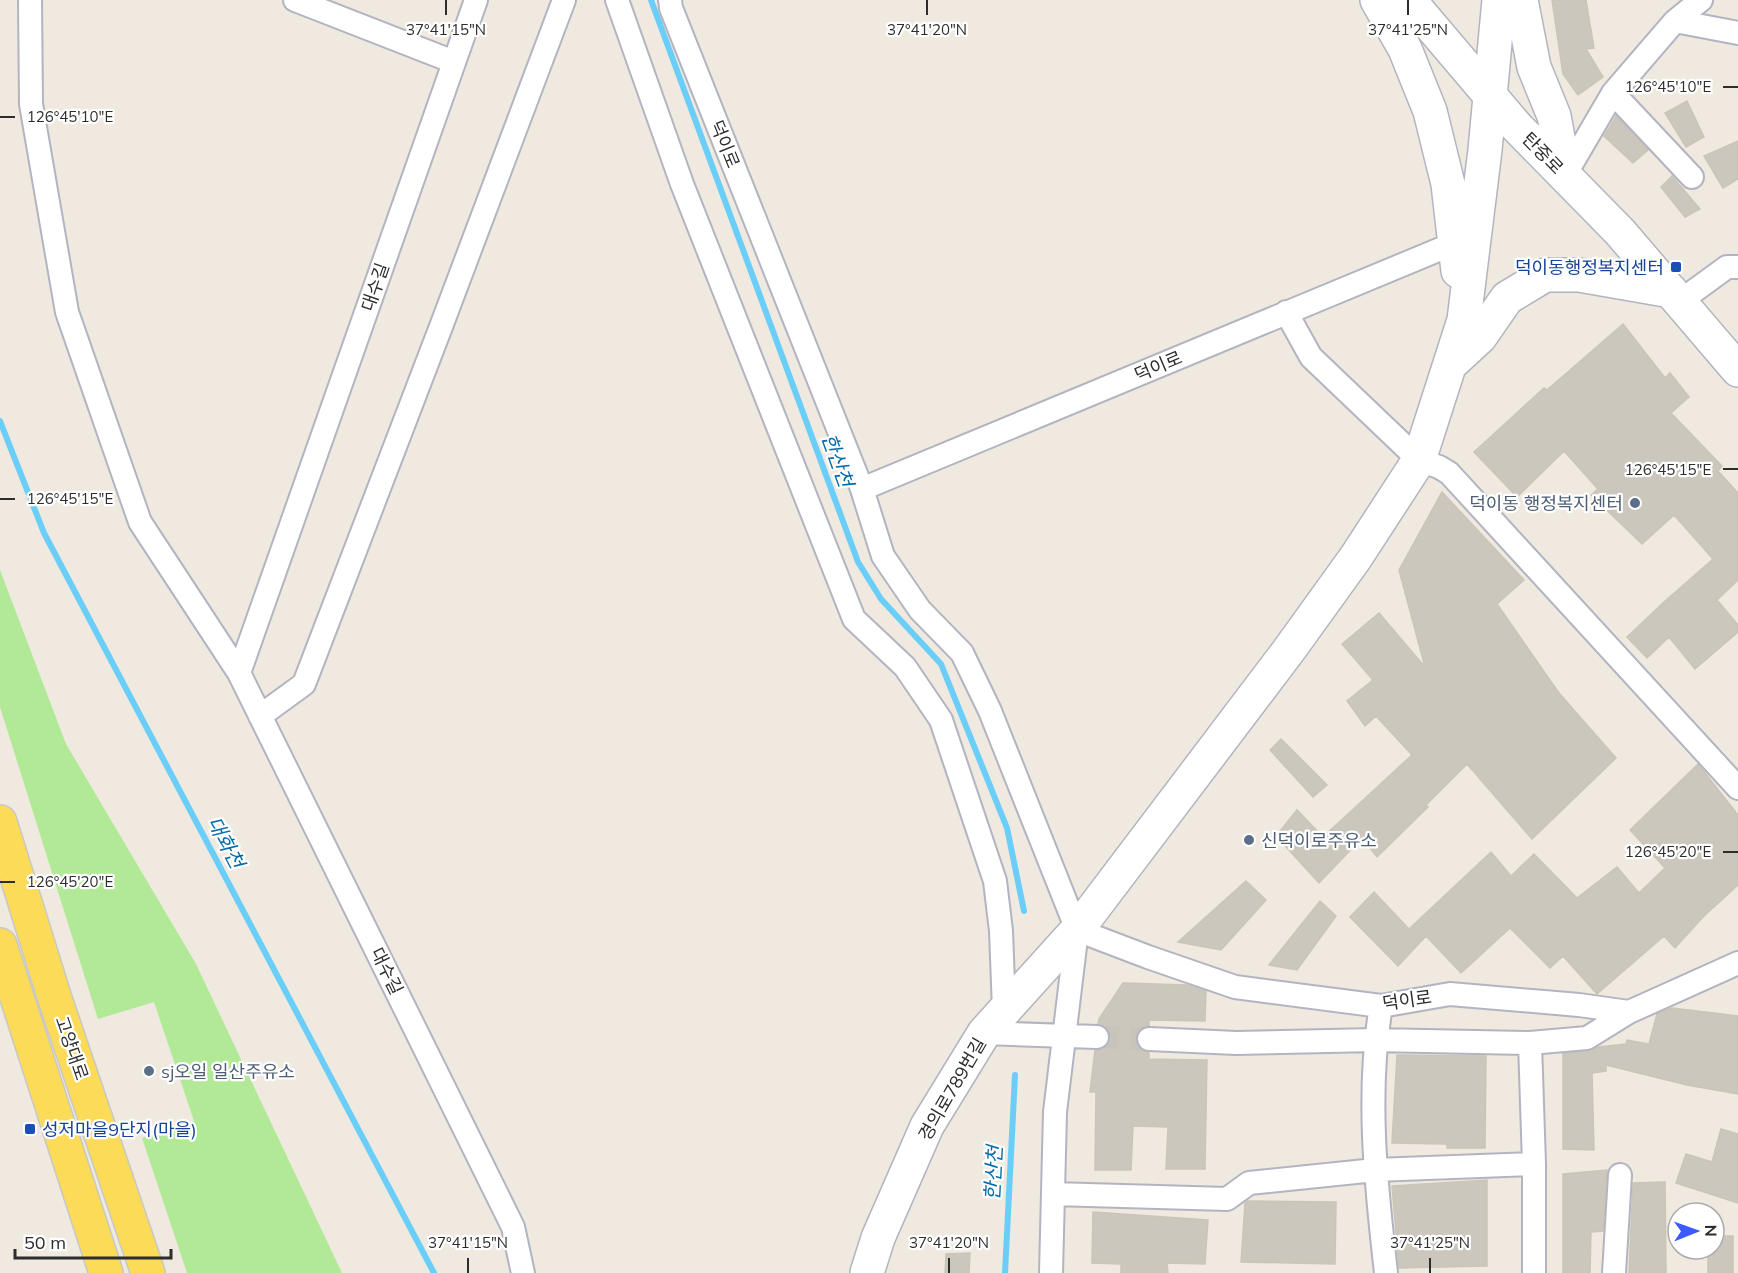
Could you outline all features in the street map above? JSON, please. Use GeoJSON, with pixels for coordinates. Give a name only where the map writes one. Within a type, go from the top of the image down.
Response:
{"type":"FeatureCollection","features":[{"type":"Feature","properties":{"kind":"main road"},"geometry":{"type":"LineString","coordinates":[[1377,0],[1405,49],[1430,111],[1448,184],[1464,320]]}},
{"type":"Feature","properties":{"kind":"main road","name":"탄중로"},"geometry":{"type":"LineString","coordinates":[[1409,0],[1516,126],[1620,232],[1738,370]]}},
{"type":"Feature","properties":{"kind":"main road","name":"덕이로"},"geometry":{"type":"LineString","coordinates":[[1077,930],[1356,557],[1419,460],[1464,320],[1491,94],[1499,0]]}},
{"type":"Feature","properties":{"kind":"main road"},"geometry":{"type":"LineString","coordinates":[[1521,0],[1534,67],[1554,116],[1565,175]]}},
{"type":"Feature","properties":{"kind":"main road"},"geometry":{"type":"LineString","coordinates":[[1449,366],[1480,337],[1507,298],[1545,275],[1578,275],[1675,296]]}},
{"type":"Feature","properties":{"kind":"main road","name":"고양대로"},"geometry":{"type":"LineString","coordinates":[[0,822],[55,999],[148,1273]]}},
{"type":"Feature","properties":{"kind":"main road","name":"경의로789번길"},"geometry":{"type":"LineString","coordinates":[[867,1273],[878,1238],[927,1126],[994,1022],[1077,930]]}},
{"type":"Feature","properties":{"kind":"main road","name":"고양대로"},"geometry":{"type":"LineString","coordinates":[[0,945],[106,1273]]}},
{"type":"Feature","properties":{"kind":"street","name":"대수길"},"geometry":{"type":"LineString","coordinates":[[30,0],[32,104],[67,312],[140,522],[239,673],[513,1227],[523,1273]]}},
{"type":"Feature","properties":{"kind":"street"},"geometry":{"type":"LineString","coordinates":[[295,0],[454,62]]}},
{"type":"Feature","properties":{"kind":"street","name":"대수길"},"geometry":{"type":"LineString","coordinates":[[239,673],[476,0]]}},
{"type":"Feature","properties":{"kind":"street"},"geometry":{"type":"LineString","coordinates":[[260,716],[304,684],[564,0]]}},
{"type":"Feature","properties":{"kind":"street"},"geometry":{"type":"LineString","coordinates":[[617,0],[682,184],[854,619],[905,667],[941,720],[995,881],[1001,931],[994,1022],[1064,1035],[1097,1037]]}},
{"type":"Feature","properties":{"kind":"street","name":"덕이로"},"geometry":{"type":"LineString","coordinates":[[670,0],[671,8],[862,489],[883,556],[920,610],[962,654],[990,711],[1077,930],[1055,1112],[1051,1273]]}},
{"type":"Feature","properties":{"kind":"street"},"geometry":{"type":"LineString","coordinates":[[1565,175],[1613,93],[1675,21],[1701,0]]}},
{"type":"Feature","properties":{"kind":"street"},"geometry":{"type":"LineString","coordinates":[[1675,21],[1738,33]]}},
{"type":"Feature","properties":{"kind":"street"},"geometry":{"type":"LineString","coordinates":[[1613,93],[1692,177]]}},
{"type":"Feature","properties":{"kind":"street","name":"덕이로"},"geometry":{"type":"LineString","coordinates":[[862,489],[1455,243]]}},
{"type":"Feature","properties":{"kind":"street"},"geometry":{"type":"LineString","coordinates":[[1675,296],[1727,267],[1738,267]]}},
{"type":"Feature","properties":{"kind":"street"},"geometry":{"type":"LineString","coordinates":[[1286,312],[1311,357],[1419,460],[1449,473],[1738,788]]}},
{"type":"Feature","properties":{"kind":"street","name":"덕이로"},"geometry":{"type":"LineString","coordinates":[[1077,930],[1235,987],[1381,1006],[1450,994],[1579,1005],[1629,1012]]}},
{"type":"Feature","properties":{"kind":"street"},"geometry":{"type":"LineString","coordinates":[[1149,1039],[1236,1043],[1375,1040],[1530,1043],[1587,1038],[1629,1012],[1738,963]]}},
{"type":"Feature","properties":{"kind":"street"},"geometry":{"type":"LineString","coordinates":[[1381,1006],[1375,1040],[1375,1170],[1386,1273]]}},
{"type":"Feature","properties":{"kind":"street"},"geometry":{"type":"LineString","coordinates":[[1528,1273],[1534,1273],[1534,1164],[1530,1043]]}},
{"type":"Feature","properties":{"kind":"street"},"geometry":{"type":"LineString","coordinates":[[1053,1194],[1227,1199],[1249,1183],[1375,1170],[1534,1164]]}},
{"type":"Feature","properties":{"kind":"street"},"geometry":{"type":"LineString","coordinates":[[1614,1273],[1620,1175]]}},
{"type":"Feature","properties":{"kind":"green space"},"geometry":{"type":"Polygon","coordinates":[[[0,570],[66,744],[196,964],[342,1273],[187,1273],[142,1138],[194,1121],[154,1002],[98,1019],[0,707],[0,570]]]}},
{"type":"Feature","properties":{"kind":"building"},"geometry":{"type":"Polygon","coordinates":[[[1552,0],[1586,0],[1594,48],[1586,49],[1603,77],[1578,95],[1563,74],[1552,0]]]}},
{"type":"Feature","properties":{"kind":"building"},"geometry":{"type":"Polygon","coordinates":[[[1687,101],[1704,137],[1686,147],[1665,113],[1687,101]]]}},
{"type":"Feature","properties":{"kind":"building"},"geometry":{"type":"Polygon","coordinates":[[[1616,116],[1648,150],[1633,163],[1604,136],[1616,116]]]}},
{"type":"Feature","properties":{"kind":"building"},"geometry":{"type":"Polygon","coordinates":[[[1738,141],[1738,179],[1723,188],[1704,156],[1738,141]]]}},
{"type":"Feature","properties":{"kind":"building"},"geometry":{"type":"Polygon","coordinates":[[[1672,176],[1700,209],[1685,217],[1661,187],[1672,176]]]}},
{"type":"Feature","properties":{"kind":"building"},"geometry":{"type":"Polygon","coordinates":[[[1623,324],[1665,378],[1670,373],[1689,397],[1671,413],[1722,466],[1718,471],[1738,493],[1738,580],[1717,600],[1738,625],[1738,632],[1695,669],[1669,637],[1647,658],[1627,637],[1713,559],[1674,515],[1642,544],[1591,495],[1598,489],[1564,451],[1517,497],[1474,452],[1544,388],[1547,390],[1623,324]]]}},
{"type":"Feature","properties":{"kind":"building"},"geometry":{"type":"Polygon","coordinates":[[[1442,492],[1524,580],[1497,604],[1559,693],[1616,758],[1532,839],[1467,764],[1426,805],[1428,807],[1377,857],[1362,838],[1319,883],[1276,836],[1297,810],[1323,837],[1412,755],[1376,716],[1365,726],[1347,701],[1373,680],[1342,644],[1379,613],[1425,667],[1399,570],[1442,492]]]}},
{"type":"Feature","properties":{"kind":"building"},"geometry":{"type":"Polygon","coordinates":[[[1281,739],[1327,785],[1313,797],[1270,750],[1281,739]]]}},
{"type":"Feature","properties":{"kind":"building"},"geometry":{"type":"Polygon","coordinates":[[[1698,764],[1738,815],[1738,885],[1704,916],[1675,948],[1664,936],[1597,994],[1563,956],[1550,968],[1510,928],[1461,973],[1426,936],[1398,966],[1350,917],[1374,892],[1409,929],[1491,852],[1511,876],[1534,854],[1577,898],[1617,867],[1639,893],[1665,868],[1630,830],[1698,764]]]}},
{"type":"Feature","properties":{"kind":"building"},"geometry":{"type":"Polygon","coordinates":[[[1246,881],[1266,900],[1221,950],[1178,942],[1246,881]]]}},
{"type":"Feature","properties":{"kind":"building"},"geometry":{"type":"Polygon","coordinates":[[[1320,901],[1336,916],[1297,970],[1269,965],[1320,901]]]}},
{"type":"Feature","properties":{"kind":"building"},"geometry":{"type":"Polygon","coordinates":[[[1123,983],[1187,985],[1206,991],[1205,1021],[1149,1020],[1149,1026],[1138,1031],[1136,1039],[1141,1050],[1149,1053],[1149,1059],[1207,1060],[1205,1169],[1166,1169],[1168,1127],[1133,1126],[1131,1170],[1095,1170],[1096,1092],[1090,1092],[1095,1050],[1104,1049],[1109,1044],[1110,1037],[1109,1030],[1098,1024],[1123,983]]]}},
{"type":"Feature","properties":{"kind":"building"},"geometry":{"type":"Polygon","coordinates":[[[1672,1008],[1738,1016],[1738,1094],[1687,1085],[1606,1065],[1606,1071],[1592,1073],[1594,1150],[1563,1149],[1563,1054],[1626,1044],[1627,1040],[1649,1044],[1657,1014],[1672,1008]]]}},
{"type":"Feature","properties":{"kind":"building"},"geometry":{"type":"Polygon","coordinates":[[[1397,1055],[1486,1056],[1485,1148],[1447,1148],[1447,1144],[1392,1143],[1397,1055]]]}},
{"type":"Feature","properties":{"kind":"building"},"geometry":{"type":"Polygon","coordinates":[[[1721,1129],[1738,1134],[1738,1203],[1676,1183],[1686,1154],[1712,1162],[1721,1129]]]}},
{"type":"Feature","properties":{"kind":"building"},"geometry":{"type":"Polygon","coordinates":[[[1607,1170],[1603,1231],[1591,1232],[1590,1273],[1563,1273],[1563,1174],[1607,1170]]]}},
{"type":"Feature","properties":{"kind":"building"},"geometry":{"type":"Polygon","coordinates":[[[1487,1180],[1487,1266],[1399,1268],[1392,1186],[1487,1180]]]}},
{"type":"Feature","properties":{"kind":"building"},"geometry":{"type":"Polygon","coordinates":[[[1665,1182],[1666,1273],[1629,1273],[1633,1183],[1665,1182]]]}},
{"type":"Feature","properties":{"kind":"building"},"geometry":{"type":"Polygon","coordinates":[[[1247,1201],[1336,1202],[1335,1264],[1241,1262],[1247,1201]]]}},
{"type":"Feature","properties":{"kind":"building"},"geometry":{"type":"Polygon","coordinates":[[[1093,1212],[1208,1220],[1205,1264],[1167,1263],[1168,1273],[1121,1273],[1121,1264],[1092,1263],[1093,1212]]]}},
{"type":"Feature","properties":{"kind":"building"},"geometry":{"type":"Polygon","coordinates":[[[1726,1236],[1733,1236],[1733,1273],[1708,1273],[1708,1261],[1726,1261],[1726,1236]]]}},
{"type":"Feature","properties":{"kind":"building"},"geometry":{"type":"Polygon","coordinates":[[[970,1253],[969,1273],[945,1273],[946,1254],[970,1253]]]}},
{"type":"Feature","properties":{"kind":"waterway","name":"한산천"},"geometry":{"type":"LineString","coordinates":[[651,0],[858,562],[881,599],[941,664],[1007,828],[1024,911]]}},
{"type":"Feature","properties":{"kind":"waterway","name":"대화천"},"geometry":{"type":"LineString","coordinates":[[0,421],[44,533],[434,1273]]}},
{"type":"Feature","properties":{"kind":"waterway","name":"한산천"},"geometry":{"type":"LineString","coordinates":[[1005,1273],[1015,1075]]}},
{"type":"Feature","properties":{"kind":"tunnel"},"geometry":{"type":"LineString","coordinates":[[1097,1037],[1149,1039]]}},
{"type":"Feature","properties":{"kind":"place","name":"덕이동행정복지센터"},"geometry":{"type":"Point","coordinates":[1676,267]}},
{"type":"Feature","properties":{"kind":"place","name":"덕이동 행정복지센터"},"geometry":{"type":"Point","coordinates":[1635,503]}},
{"type":"Feature","properties":{"kind":"place","name":"신덕이로주유소"},"geometry":{"type":"Point","coordinates":[1249,840]}},
{"type":"Feature","properties":{"kind":"place","name":"sj오일 일산주유소"},"geometry":{"type":"Point","coordinates":[149,1071]}},
{"type":"Feature","properties":{"kind":"place","name":"성저마을9단지(마을)"},"geometry":{"type":"Point","coordinates":[30,1129]}}]}
